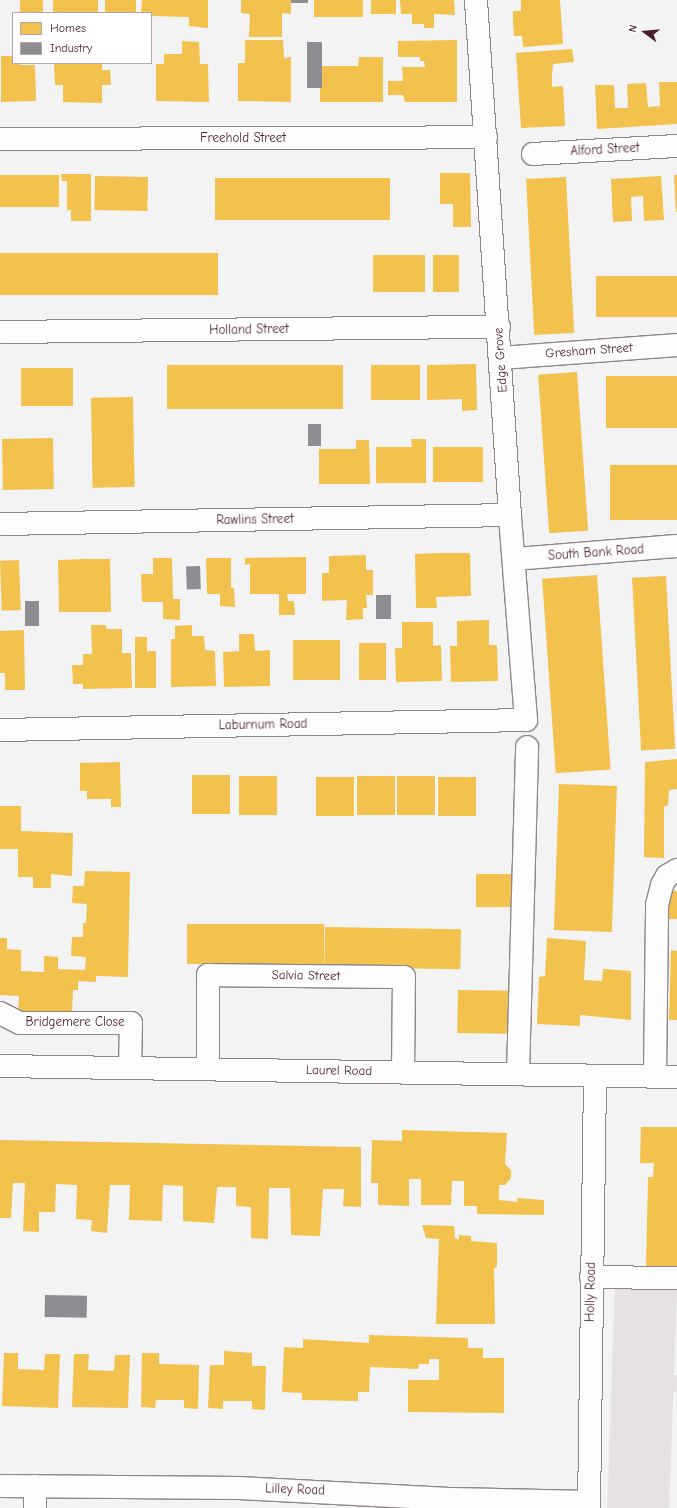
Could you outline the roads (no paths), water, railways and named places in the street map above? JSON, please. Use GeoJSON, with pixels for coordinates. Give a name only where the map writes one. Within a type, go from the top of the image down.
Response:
{"type":"FeatureCollection","features":[{"type":"Feature","properties":{"kind":"street","name":"Edge Grove"},"geometry":{"type":"LineString","coordinates":[[476,0],[499,327],[510,515],[515,559],[526,720]]}},
{"type":"Feature","properties":{"kind":"street","name":"Freehold Street"},"geometry":{"type":"LineString","coordinates":[[0,139],[486,137]]}},
{"type":"Feature","properties":{"kind":"street","name":"Alford Street"},"geometry":{"type":"LineString","coordinates":[[533,154],[677,146]]}},
{"type":"Feature","properties":{"kind":"street","name":"Holland Street"},"geometry":{"type":"LineString","coordinates":[[0,332],[499,327]]}},
{"type":"Feature","properties":{"kind":"street","name":"Gresham Street"},"geometry":{"type":"LineString","coordinates":[[501,358],[677,345]]}},
{"type":"Feature","properties":{"kind":"street","name":"Rawlins Street"},"geometry":{"type":"LineString","coordinates":[[0,524],[510,515]]}},
{"type":"Feature","properties":{"kind":"street","name":"South Bank Road"},"geometry":{"type":"LineString","coordinates":[[515,559],[677,546]]}},
{"type":"Feature","properties":{"kind":"street","name":"Laburnum Road"},"geometry":{"type":"LineString","coordinates":[[0,730],[526,720]]}},
{"type":"Feature","properties":{"kind":"street"},"geometry":{"type":"LineString","coordinates":[[518,1074],[527,747]]}},
{"type":"Feature","properties":{"kind":"street"},"geometry":{"type":"LineString","coordinates":[[655,1076],[657,906],[662,885],[667,876],[677,870]]}},
{"type":"Feature","properties":{"kind":"street","name":"Salvia Street"},"geometry":{"type":"LineString","coordinates":[[208,1069],[208,975],[404,977],[403,1072]]}},
{"type":"Feature","properties":{"kind":"street","name":"Bridgemere Close"},"geometry":{"type":"LineString","coordinates":[[0,1013],[20,1023],[131,1023],[130,1068]]}},
{"type":"Feature","properties":{"kind":"street","name":"Laurel Road"},"geometry":{"type":"LineString","coordinates":[[0,1066],[677,1077]]}},
{"type":"Feature","properties":{"kind":"street","name":"Holly Road"},"geometry":{"type":"LineString","coordinates":[[589,1505],[595,1076]]}},
{"type":"Feature","properties":{"kind":"street"},"geometry":{"type":"LineString","coordinates":[[591,1277],[677,1278]]}},
{"type":"Feature","properties":{"kind":"street","name":"Lilley Road"},"geometry":{"type":"LineString","coordinates":[[0,1486],[35,1486],[308,1499],[457,1499],[589,1505]]}},
{"type":"Feature","properties":{"kind":"street"},"geometry":{"type":"LineString","coordinates":[[35,1486],[35,1508]]}}]}
